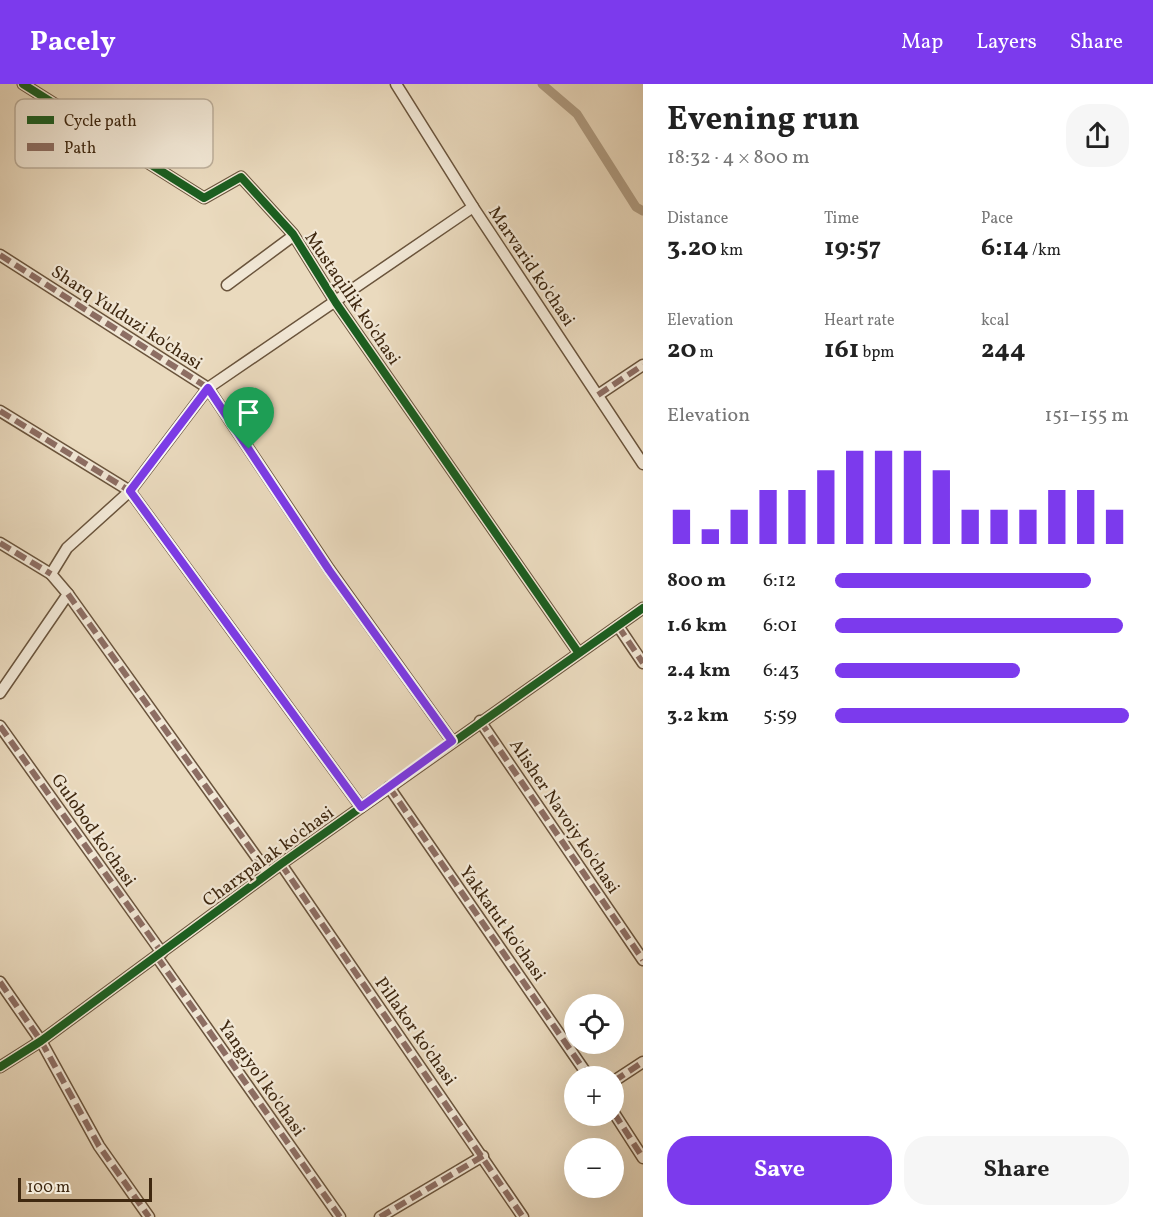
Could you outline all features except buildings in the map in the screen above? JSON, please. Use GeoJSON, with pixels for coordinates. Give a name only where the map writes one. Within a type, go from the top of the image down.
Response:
{"type":"FeatureCollection","features":[{"type":"Feature","properties":{"kind":"street","name":"Mustaqillik ko'chasi"},"geometry":{"type":"LineString","coordinates":[[23,84],[47,99]]}},
{"type":"Feature","properties":{"kind":"street","name":"Marvarid ko'chasi"},"geometry":{"type":"LineString","coordinates":[[396,84],[473,207],[643,464]]}},
{"type":"Feature","properties":{"kind":"street","name":"Mustaqillik ko'chasi"},"geometry":{"type":"LineString","coordinates":[[156,168],[204,198],[241,177],[293,236],[336,303],[578,652]]}},
{"type":"Feature","properties":{"kind":"street"},"geometry":{"type":"LineString","coordinates":[[51,574],[68,548],[130,491],[208,388],[336,303],[473,207]]}},
{"type":"Feature","properties":{"kind":"street"},"geometry":{"type":"LineString","coordinates":[[227,285],[293,236]]}},
{"type":"Feature","properties":{"kind":"street","name":"Sharq Yulduzi ko'chasi"},"geometry":{"type":"LineString","coordinates":[[0,255],[208,388],[329,570],[452,741]]}},
{"type":"Feature","properties":{"kind":"street"},"geometry":{"type":"LineString","coordinates":[[598,396],[643,365]]}},
{"type":"Feature","properties":{"kind":"street"},"geometry":{"type":"LineString","coordinates":[[0,411],[130,491],[361,807]]}},
{"type":"Feature","properties":{"kind":"street"},"geometry":{"type":"LineString","coordinates":[[0,543],[51,574],[68,594],[268,873]]}},
{"type":"Feature","properties":{"kind":"street"},"geometry":{"type":"LineString","coordinates":[[0,693],[68,594]]}},
{"type":"Feature","properties":{"kind":"street","name":"Charxpalak ko'chasi"},"geometry":{"type":"LineString","coordinates":[[0,1067],[41,1041],[268,873],[480,721],[643,608]]}},
{"type":"Feature","properties":{"kind":"street"},"geometry":{"type":"LineString","coordinates":[[618,626],[643,663]]}},
{"type":"Feature","properties":{"kind":"street","name":"Alisher Navoiy ko'chasi"},"geometry":{"type":"LineString","coordinates":[[480,721],[643,960]]}},
{"type":"Feature","properties":{"kind":"street","name":"Gulobod ko'chasi"},"geometry":{"type":"LineString","coordinates":[[0,726],[160,955]]}},
{"type":"Feature","properties":{"kind":"street","name":"Yakkatut ko'chasi"},"geometry":{"type":"LineString","coordinates":[[389,787],[581,1066]]}},
{"type":"Feature","properties":{"kind":"street","name":"Pillakor ko'chasi"},"geometry":{"type":"LineString","coordinates":[[281,864],[523,1217]]}},
{"type":"Feature","properties":{"kind":"street","name":"Yangiyo'l ko'chasi"},"geometry":{"type":"LineString","coordinates":[[160,955],[340,1217]]}},
{"type":"Feature","properties":{"kind":"street"},"geometry":{"type":"LineString","coordinates":[[0,982],[41,1041],[99,1146],[149,1217]]}},
{"type":"Feature","properties":{"kind":"street"},"geometry":{"type":"LineString","coordinates":[[624,1075],[643,1062]]}},
{"type":"Feature","properties":{"kind":"street"},"geometry":{"type":"LineString","coordinates":[[622,1126],[643,1158]]}},
{"type":"Feature","properties":{"kind":"street"},"geometry":{"type":"LineString","coordinates":[[381,1217],[483,1156]]}},
{"type":"Feature","properties":{"kind":"waterway"},"geometry":{"type":"LineString","coordinates":[[542,84],[577,114],[636,207],[643,211]]}},
{"type":"Feature","properties":{"kind":"marked path"},"geometry":{"type":"LineString","coordinates":[[0,255],[208,388],[329,569],[452,741]]}},
{"type":"Feature","properties":{"kind":"marked path"},"geometry":{"type":"LineString","coordinates":[[598,395],[643,365]]}},
{"type":"Feature","properties":{"kind":"marked path"},"geometry":{"type":"LineString","coordinates":[[0,411],[130,491],[361,807]]}},
{"type":"Feature","properties":{"kind":"marked path"},"geometry":{"type":"LineString","coordinates":[[0,543],[51,574]]}},
{"type":"Feature","properties":{"kind":"marked path"},"geometry":{"type":"LineString","coordinates":[[68,594],[268,873]]}},
{"type":"Feature","properties":{"kind":"marked path"},"geometry":{"type":"LineString","coordinates":[[618,626],[643,663]]}},
{"type":"Feature","properties":{"kind":"marked path"},"geometry":{"type":"LineString","coordinates":[[480,721],[643,960]]}},
{"type":"Feature","properties":{"kind":"marked path"},"geometry":{"type":"LineString","coordinates":[[0,726],[162,953]]}},
{"type":"Feature","properties":{"kind":"marked path"},"geometry":{"type":"LineString","coordinates":[[389,787],[581,1066]]}},
{"type":"Feature","properties":{"kind":"marked path"},"geometry":{"type":"LineString","coordinates":[[281,864],[523,1217]]}},
{"type":"Feature","properties":{"kind":"marked path"},"geometry":{"type":"LineString","coordinates":[[157,957],[340,1217]]}},
{"type":"Feature","properties":{"kind":"marked path"},"geometry":{"type":"LineString","coordinates":[[0,982],[41,1041],[99,1146],[149,1217]]}},
{"type":"Feature","properties":{"kind":"marked path"},"geometry":{"type":"LineString","coordinates":[[624,1074],[643,1062]]}},
{"type":"Feature","properties":{"kind":"marked path"},"geometry":{"type":"LineString","coordinates":[[622,1126],[643,1158]]}},
{"type":"Feature","properties":{"kind":"marked path"},"geometry":{"type":"LineString","coordinates":[[380,1217],[483,1156]]}},
{"type":"Feature","properties":{"kind":"cycle path"},"geometry":{"type":"LineString","coordinates":[[23,84],[47,99]]}},
{"type":"Feature","properties":{"kind":"cycle path"},"geometry":{"type":"LineString","coordinates":[[156,168],[204,198],[241,177],[293,234],[336,303],[578,652]]}},
{"type":"Feature","properties":{"kind":"cycle path"},"geometry":{"type":"LineString","coordinates":[[0,1067],[41,1041],[281,864],[643,608]]}},
{"type":"Feature","properties":{"kind":"route"},"geometry":{"type":"LineString","coordinates":[[208,388],[249,449],[329,570],[452,741],[361,807],[292,716],[246,649],[130,491],[208,388]]}}]}
